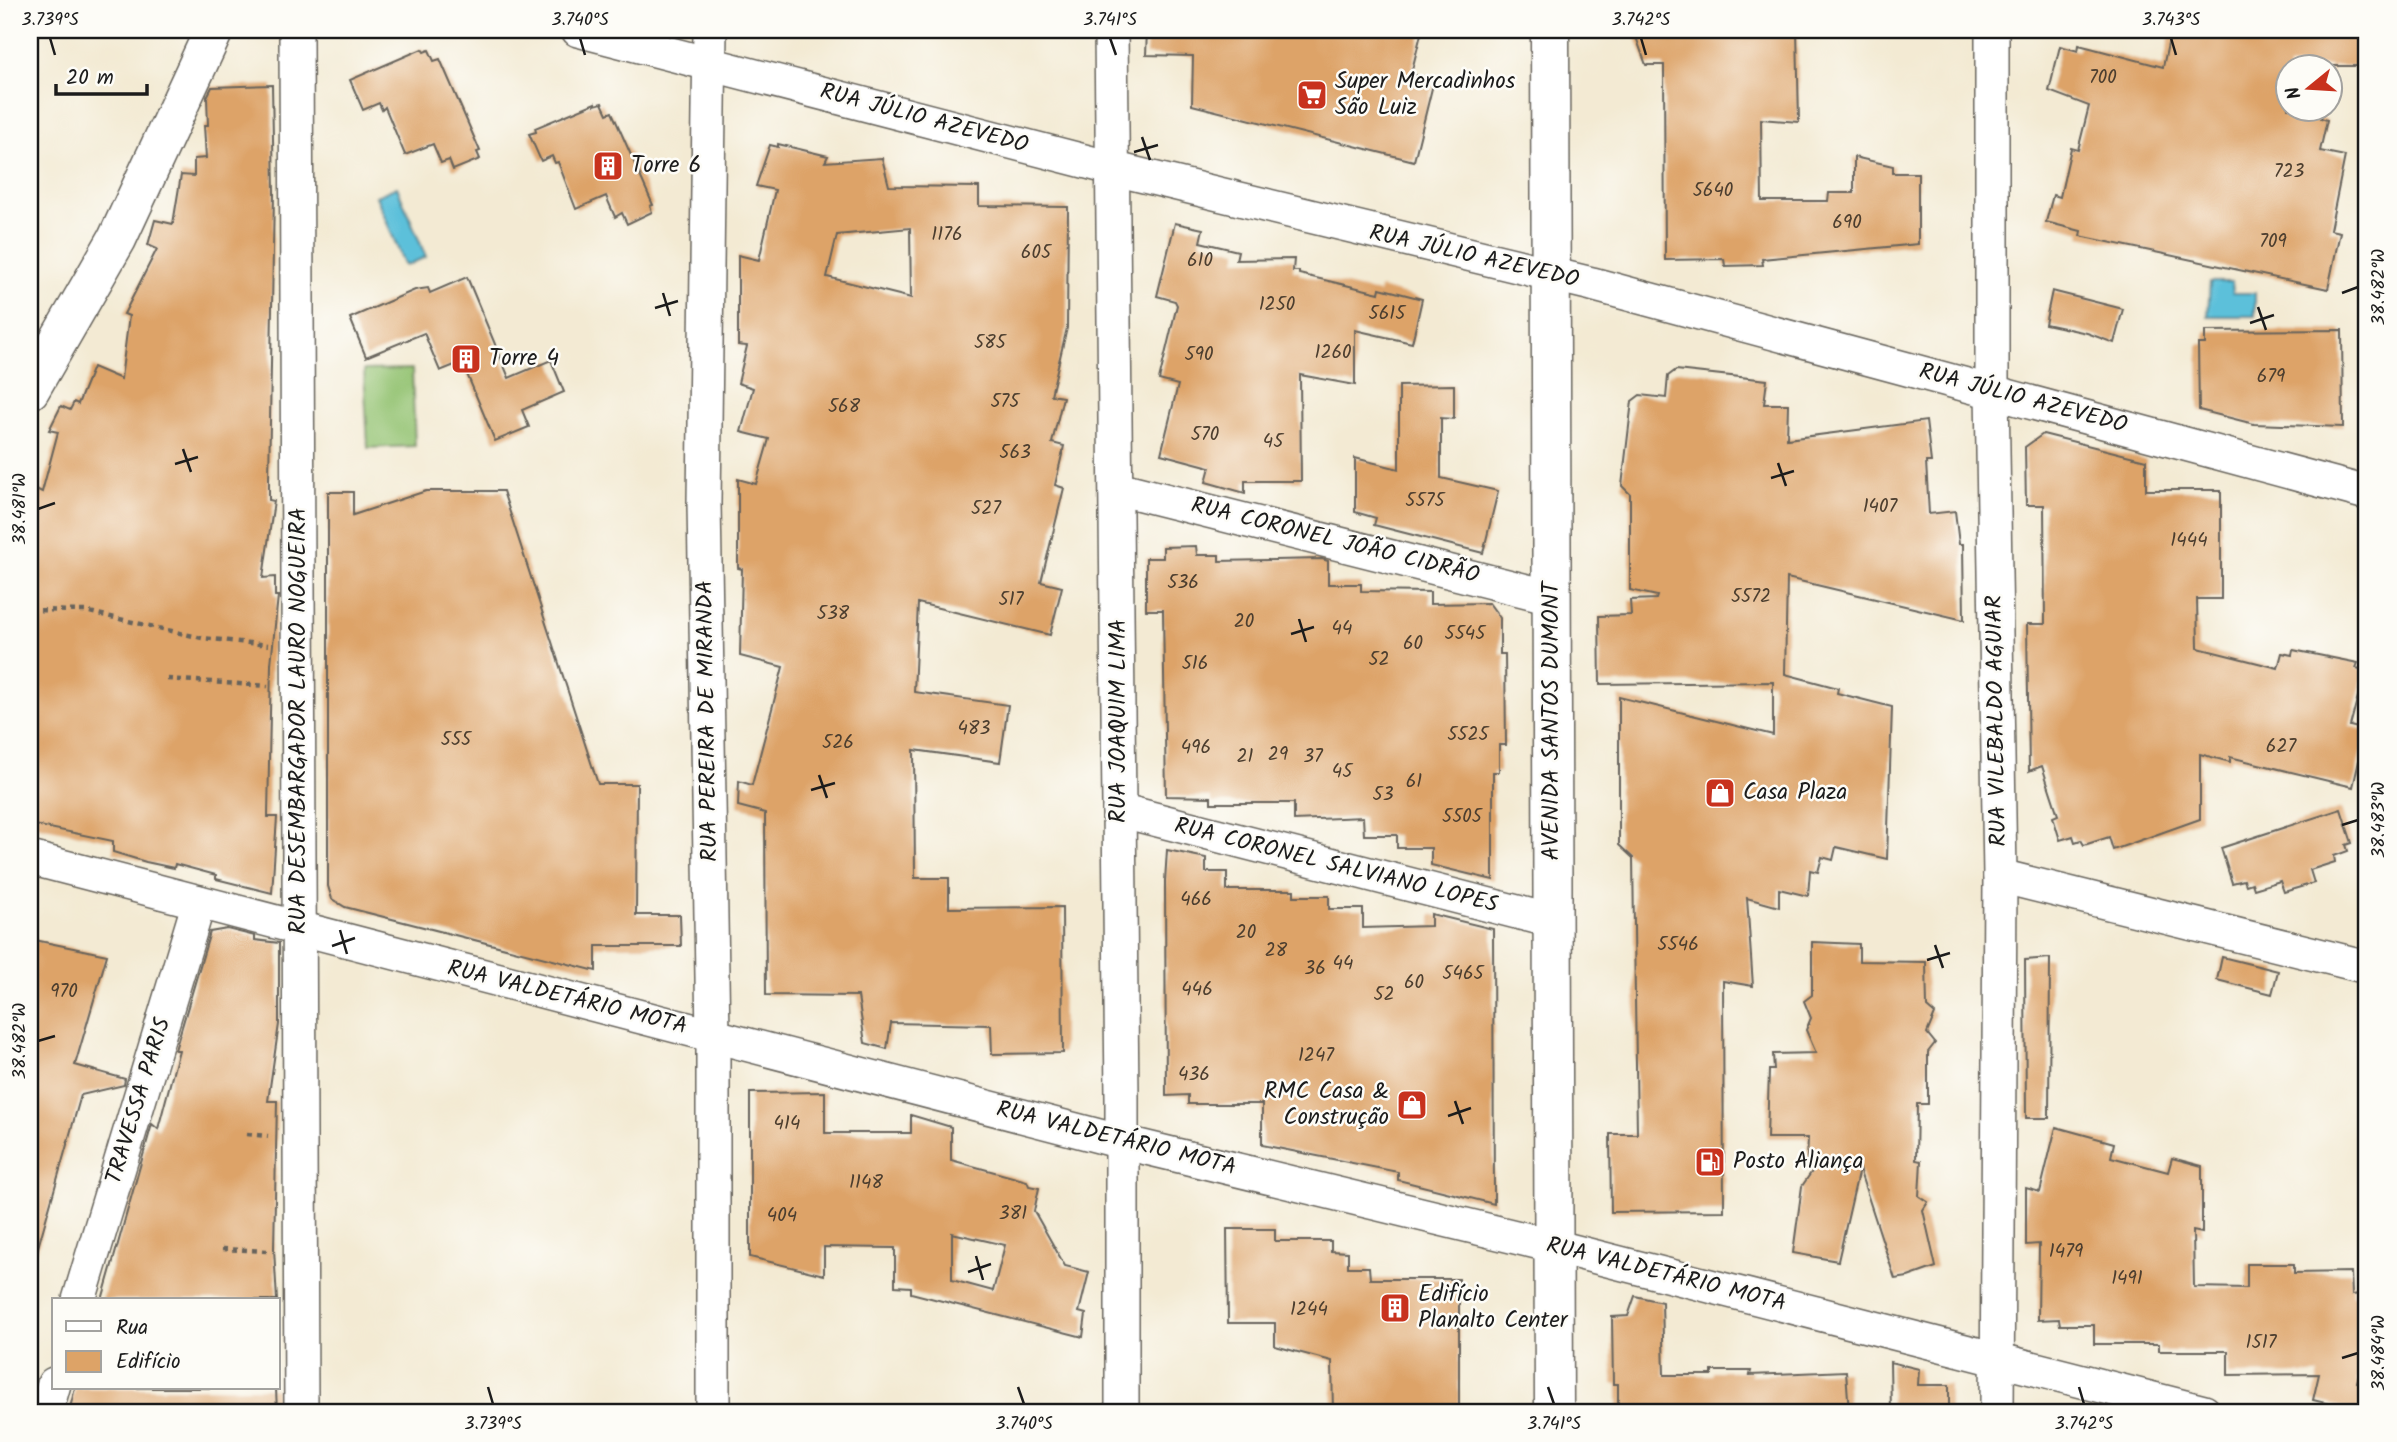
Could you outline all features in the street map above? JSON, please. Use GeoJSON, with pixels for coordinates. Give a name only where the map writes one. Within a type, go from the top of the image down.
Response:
{"type":"FeatureCollection","features":[{"type":"Feature","properties":{"kind":"main road"},"geometry":{"type":"LineString","coordinates":[[30,390],[117,239],[214,30]]}},
{"type":"Feature","properties":{"kind":"main road","name":"AVENIDA SANTOS DUMONT"},"geometry":{"type":"LineString","coordinates":[[1549,30],[1554,1412]]}},
{"type":"Feature","properties":{"kind":"street","name":"RUA DESEMBARGADOR LAURO NOGUEIRA"},"geometry":{"type":"LineString","coordinates":[[296,30],[301,1412]]}},
{"type":"Feature","properties":{"kind":"street","name":"RUA JÚLIO AZEVEDO"},"geometry":{"type":"LineString","coordinates":[[578,30],[710,62],[1111,168],[1551,276],[1992,390],[2367,493]]}},
{"type":"Feature","properties":{"kind":"street","name":"RUA PEREIRA DE MIRANDA"},"geometry":{"type":"LineString","coordinates":[[710,30],[704,503],[713,1036],[713,1412]]}},
{"type":"Feature","properties":{"kind":"street","name":"RUA JOAQUIM LIMA"},"geometry":{"type":"LineString","coordinates":[[1111,30],[1117,488],[1122,1412]]}},
{"type":"Feature","properties":{"kind":"street","name":"RUA VILEBALDO AGUIAR"},"geometry":{"type":"LineString","coordinates":[[1992,30],[1992,390],[2000,876],[1997,1412]]}},
{"type":"Feature","properties":{"kind":"street","name":"RUA CORONEL JOÃO CIDRÃO"},"geometry":{"type":"LineString","coordinates":[[1117,488],[1551,597]]}},
{"type":"Feature","properties":{"kind":"street","name":"RUA CORONEL SALVIANO LOPES"},"geometry":{"type":"LineString","coordinates":[[1119,810],[1552,921]]}},
{"type":"Feature","properties":{"kind":"street","name":"RUA VALDETÁRIO MOTA"},"geometry":{"type":"LineString","coordinates":[[30,858],[1122,1142],[1553,1246],[2204,1412]]}},
{"type":"Feature","properties":{"kind":"street"},"geometry":{"type":"LineString","coordinates":[[2000,876],[2367,967]]}},
{"type":"Feature","properties":{"kind":"street","name":"TRAVESSA PARIS"},"geometry":{"type":"LineString","coordinates":[[80,1298],[199,902]]}},
{"type":"Feature","properties":{"kind":"street"},"geometry":{"type":"LineString","coordinates":[[46,1412],[52,1390]]}},
{"type":"Feature","properties":{"kind":"path"},"geometry":{"type":"LineString","coordinates":[[30,610],[85,611],[202,638],[300,648]]}},
{"type":"Feature","properties":{"kind":"path"},"geometry":{"type":"LineString","coordinates":[[167,679],[300,691]]}},
{"type":"Feature","properties":{"kind":"path"},"geometry":{"type":"LineString","coordinates":[[247,1134],[279,1137]]}},
{"type":"Feature","properties":{"kind":"path"},"geometry":{"type":"LineString","coordinates":[[222,1249],[280,1252]]}},
{"type":"Feature","properties":{"kind":"green space"},"geometry":{"type":"Polygon","coordinates":[[[412,369],[415,446],[368,448],[364,370],[412,369]]]}},
{"type":"Feature","properties":{"kind":"water"},"geometry":{"type":"Polygon","coordinates":[[[397,187],[426,257],[405,266],[376,196],[397,187]]]}},
{"type":"Feature","properties":{"kind":"water"},"geometry":{"type":"Polygon","coordinates":[[[2210,282],[2232,282],[2233,293],[2255,293],[2255,316],[2208,316],[2210,282]]]}},
{"type":"Feature","properties":{"kind":"building","name":"Super Mercadinhos São Luiz"},"geometry":{"type":"Polygon","coordinates":[[[1147,30],[1422,30],[1411,74],[1434,80],[1414,161],[1192,105],[1193,56],[1146,55],[1147,30]]]}},
{"type":"Feature","properties":{"kind":"building"},"geometry":{"type":"Polygon","coordinates":[[[1664,30],[1797,30],[1799,122],[1761,119],[1762,201],[1828,201],[1829,193],[1854,193],[1854,157],[1893,166],[1893,173],[1918,173],[1918,244],[1762,259],[1763,265],[1725,266],[1724,259],[1665,260],[1664,65],[1646,65],[1635,34],[1664,34],[1664,30]]]}},
{"type":"Feature","properties":{"kind":"building"},"geometry":{"type":"Polygon","coordinates":[[[2171,30],[2367,30],[2367,66],[2344,66],[2344,52],[2274,52],[2274,122],[2327,122],[2320,151],[2345,156],[2330,230],[2340,232],[2328,289],[2080,236],[2081,231],[2046,222],[2053,195],[2060,197],[2071,148],[2078,150],[2089,106],[2049,91],[2060,46],[2078,51],[2079,45],[2163,67],[2171,30]]]}},
{"type":"Feature","properties":{"kind":"building"},"geometry":{"type":"Polygon","coordinates":[[[422,49],[424,52],[429,50],[434,61],[440,59],[480,151],[477,152],[480,159],[453,170],[449,160],[441,163],[433,144],[405,155],[385,107],[382,110],[379,103],[363,110],[350,80],[422,49]]]}},
{"type":"Feature","properties":{"kind":"building"},"geometry":{"type":"Polygon","coordinates":[[[272,85],[274,193],[269,500],[274,501],[263,578],[275,577],[275,596],[278,596],[271,664],[269,762],[268,817],[277,817],[272,893],[216,879],[216,875],[175,864],[174,868],[113,852],[113,841],[30,824],[30,486],[42,492],[58,432],[49,430],[61,406],[70,410],[74,402],[78,404],[93,367],[121,379],[129,316],[124,314],[157,249],[148,245],[155,220],[173,224],[181,175],[194,176],[194,159],[206,158],[204,125],[208,125],[207,97],[212,87],[272,85]]]}},
{"type":"Feature","properties":{"kind":"building","name":"Torre 6"},"geometry":{"type":"Polygon","coordinates":[[[595,103],[602,103],[607,114],[612,112],[653,205],[650,206],[652,212],[627,224],[622,213],[615,217],[606,196],[576,209],[558,162],[555,163],[552,156],[541,161],[529,134],[536,132],[535,128],[595,103]]]}},
{"type":"Feature","properties":{"kind":"building"},"geometry":{"type":"Polygon","coordinates":[[[778,144],[828,156],[825,162],[882,158],[889,186],[979,187],[979,206],[1068,207],[1067,328],[1051,395],[1063,397],[1052,443],[1064,446],[1055,485],[1064,488],[1041,582],[1062,587],[1050,635],[918,603],[914,692],[1008,705],[1000,762],[914,750],[915,878],[949,878],[949,908],[1062,907],[1063,1053],[992,1054],[991,1025],[891,1023],[887,1049],[865,1043],[858,996],[766,995],[765,813],[738,806],[739,781],[752,785],[783,667],[740,656],[742,569],[738,568],[738,479],[756,484],[769,439],[741,432],[753,388],[738,383],[747,346],[738,345],[738,255],[759,260],[775,190],[756,186],[770,145],[778,147],[778,144]],[[910,228],[837,235],[827,277],[911,298],[910,228]]]}},
{"type":"Feature","properties":{"kind":"building"},"geometry":{"type":"Polygon","coordinates":[[[1175,223],[1203,229],[1200,242],[1238,251],[1236,260],[1294,259],[1293,271],[1299,271],[1299,274],[1379,293],[1380,288],[1422,299],[1412,343],[1355,330],[1355,385],[1300,375],[1301,481],[1245,481],[1245,493],[1206,482],[1210,467],[1161,454],[1178,385],[1159,380],[1177,305],[1175,301],[1157,296],[1175,223]]]}},
{"type":"Feature","properties":{"kind":"building","name":"Torre 4"},"geometry":{"type":"Polygon","coordinates":[[[467,277],[509,378],[551,360],[564,392],[522,410],[529,427],[495,441],[462,362],[440,371],[424,333],[366,357],[350,318],[415,290],[428,288],[430,293],[467,277]]]}},
{"type":"Feature","properties":{"kind":"building"},"geometry":{"type":"Polygon","coordinates":[[[2052,291],[2123,309],[2114,343],[2087,333],[2045,324],[2052,291]]]}},
{"type":"Feature","properties":{"kind":"building"},"geometry":{"type":"Polygon","coordinates":[[[2342,330],[2343,427],[2254,424],[2199,410],[2198,344],[2205,344],[2205,331],[2342,330]]]}},
{"type":"Feature","properties":{"kind":"building"},"geometry":{"type":"Polygon","coordinates":[[[1676,370],[1767,380],[1764,404],[1788,404],[1787,439],[1926,421],[1931,462],[1926,462],[1929,514],[1955,511],[1959,544],[1963,544],[1964,620],[1787,578],[1785,674],[1838,688],[1837,693],[1892,707],[1887,859],[1836,847],[1833,860],[1822,857],[1818,872],[1810,870],[1808,896],[1779,889],[1779,907],[1747,898],[1753,986],[1723,981],[1724,1211],[1611,1212],[1610,1134],[1637,1134],[1633,858],[1619,845],[1619,697],[1773,735],[1773,682],[1600,684],[1599,616],[1631,615],[1630,600],[1656,599],[1657,596],[1630,590],[1630,494],[1622,486],[1632,401],[1640,395],[1666,398],[1668,376],[1676,370]]]}},
{"type":"Feature","properties":{"kind":"building"},"geometry":{"type":"Polygon","coordinates":[[[1454,385],[1454,419],[1441,418],[1441,478],[1498,491],[1483,553],[1374,525],[1376,518],[1355,512],[1355,458],[1399,469],[1399,386],[1454,385]]]}},
{"type":"Feature","properties":{"kind":"building"},"geometry":{"type":"Polygon","coordinates":[[[2043,434],[2146,460],[2146,490],[2221,490],[2221,599],[2197,599],[2198,648],[2278,668],[2282,653],[2292,655],[2293,650],[2358,663],[2356,668],[2365,670],[2350,726],[2366,730],[2353,787],[2230,757],[2230,762],[2200,754],[2200,819],[2113,850],[2109,837],[2084,845],[2081,840],[2075,842],[2073,836],[2060,840],[2053,817],[2058,815],[2042,766],[2029,771],[2027,624],[2045,624],[2044,505],[2026,505],[2025,447],[2043,434]]]}},
{"type":"Feature","properties":{"kind":"building"},"geometry":{"type":"Polygon","coordinates":[[[426,491],[503,491],[598,784],[637,784],[636,915],[680,915],[681,946],[596,946],[596,971],[345,907],[332,899],[328,886],[328,492],[353,492],[353,515],[426,491]]]}},
{"type":"Feature","properties":{"kind":"building"},"geometry":{"type":"Polygon","coordinates":[[[1196,546],[1197,555],[1219,555],[1219,561],[1322,559],[1328,561],[1328,584],[1361,584],[1361,591],[1430,592],[1430,604],[1489,603],[1500,618],[1500,654],[1505,654],[1506,745],[1499,745],[1499,772],[1493,772],[1493,880],[1431,865],[1431,848],[1397,848],[1397,835],[1364,835],[1363,817],[1294,820],[1294,803],[1211,803],[1211,797],[1166,796],[1163,610],[1146,610],[1146,558],[1163,558],[1163,547],[1196,546]]]}},
{"type":"Feature","properties":{"kind":"building"},"geometry":{"type":"Polygon","coordinates":[[[2341,809],[2352,843],[2346,845],[2348,851],[2334,856],[2335,862],[2310,870],[2314,883],[2284,892],[2280,881],[2254,889],[2252,883],[2246,885],[2244,880],[2232,883],[2221,848],[2341,809]]]}},
{"type":"Feature","properties":{"kind":"building"},"geometry":{"type":"Polygon","coordinates":[[[1167,850],[1206,858],[1206,872],[1227,872],[1227,890],[1294,890],[1294,896],[1329,896],[1329,909],[1363,909],[1363,928],[1431,926],[1431,914],[1493,929],[1494,1204],[1398,1180],[1398,1172],[1262,1145],[1262,1104],[1188,1104],[1188,1095],[1166,1096],[1167,850]]]}},
{"type":"Feature","properties":{"kind":"building"},"geometry":{"type":"Polygon","coordinates":[[[227,929],[255,936],[255,940],[279,943],[279,1024],[268,1101],[277,1101],[274,1249],[277,1298],[103,1298],[152,1124],[158,1129],[179,1050],[175,1050],[210,932],[227,929]]]}},
{"type":"Feature","properties":{"kind":"building"},"geometry":{"type":"Polygon","coordinates":[[[30,939],[107,955],[75,1065],[125,1079],[124,1085],[81,1095],[37,1251],[30,1250],[30,939]]]}},
{"type":"Feature","properties":{"kind":"building"},"geometry":{"type":"Polygon","coordinates":[[[1812,942],[1859,944],[1859,961],[1926,962],[1927,1007],[1935,1014],[1927,1033],[1935,1043],[1928,1052],[1928,1104],[1917,1104],[1916,1160],[1921,1161],[1919,1196],[1928,1202],[1923,1210],[1936,1267],[1908,1277],[1895,1279],[1859,1169],[1838,1261],[1793,1253],[1802,1186],[1815,1167],[1807,1161],[1808,1138],[1767,1138],[1769,1070],[1774,1070],[1773,1054],[1816,1053],[1806,1030],[1811,1018],[1804,1001],[1812,995],[1812,942]]]}},
{"type":"Feature","properties":{"kind":"building"},"geometry":{"type":"Polygon","coordinates":[[[2222,957],[2278,971],[2272,994],[2217,980],[2222,957]]]}},
{"type":"Feature","properties":{"kind":"building"},"geometry":{"type":"Polygon","coordinates":[[[2050,958],[2049,1118],[2026,1118],[2025,960],[2050,958]]]}},
{"type":"Feature","properties":{"kind":"building"},"geometry":{"type":"Polygon","coordinates":[[[825,1092],[825,1133],[911,1133],[911,1115],[951,1127],[951,1160],[1027,1181],[1029,1186],[1039,1188],[1034,1211],[1065,1266],[1089,1272],[1079,1312],[1086,1314],[1083,1337],[911,1293],[911,1287],[895,1286],[895,1248],[824,1247],[824,1275],[750,1257],[750,1093],[825,1092]],[[952,1233],[952,1280],[993,1291],[1005,1245],[952,1233]]]}},
{"type":"Feature","properties":{"kind":"building"},"geometry":{"type":"Polygon","coordinates":[[[2056,1127],[2114,1143],[2111,1157],[2168,1172],[2172,1158],[2202,1166],[2202,1233],[2193,1231],[2194,1287],[2247,1288],[2247,1264],[2294,1264],[2294,1273],[2351,1272],[2352,1295],[2367,1293],[2367,1347],[2357,1382],[2364,1384],[2358,1411],[2313,1400],[2319,1374],[2228,1375],[2228,1351],[2159,1351],[2159,1344],[2094,1344],[2094,1325],[2060,1325],[2059,1319],[2038,1320],[2039,1244],[2026,1245],[2026,1188],[2040,1192],[2056,1127]]]}},
{"type":"Feature","properties":{"kind":"building","name":"Edifício Planalto Center"},"geometry":{"type":"Polygon","coordinates":[[[1227,1229],[1275,1229],[1275,1241],[1331,1241],[1331,1251],[1348,1252],[1348,1267],[1369,1267],[1370,1279],[1459,1279],[1459,1412],[1333,1412],[1332,1361],[1275,1346],[1275,1323],[1228,1323],[1227,1229]]]}},
{"type":"Feature","properties":{"kind":"building"},"geometry":{"type":"Polygon","coordinates":[[[1635,1296],[1662,1302],[1664,1375],[1712,1375],[1712,1371],[1751,1371],[1750,1375],[1846,1371],[1849,1412],[1618,1412],[1618,1384],[1613,1384],[1612,1317],[1628,1316],[1635,1296]]]}},
{"type":"Feature","properties":{"kind":"building"},"geometry":{"type":"Polygon","coordinates":[[[1890,1362],[1919,1369],[1918,1385],[1949,1385],[1949,1412],[1891,1412],[1890,1362]]]}},
{"type":"Feature","properties":{"kind":"building"},"geometry":{"type":"Polygon","coordinates":[[[74,1390],[276,1390],[277,1412],[69,1412],[74,1390]]]}},
{"type":"Feature","properties":{"kind":"place","name":"Super Mercadinhos São Luiz"},"geometry":{"type":"Point","coordinates":[1312,95]}},
{"type":"Feature","properties":{"kind":"place","name":"Torre 6"},"geometry":{"type":"Point","coordinates":[608,166]}},
{"type":"Feature","properties":{"kind":"place","name":"Torre 4"},"geometry":{"type":"Point","coordinates":[466,359]}},
{"type":"Feature","properties":{"kind":"place","name":"Casa Plaza"},"geometry":{"type":"Point","coordinates":[1720,793]}},
{"type":"Feature","properties":{"kind":"place","name":"RMC Casa & Construção"},"geometry":{"type":"Point","coordinates":[1412,1105]}},
{"type":"Feature","properties":{"kind":"place","name":"Posto Aliança"},"geometry":{"type":"Point","coordinates":[1710,1162]}},
{"type":"Feature","properties":{"kind":"place","name":"Edifício Planalto Center"},"geometry":{"type":"Point","coordinates":[1395,1308]}}]}
